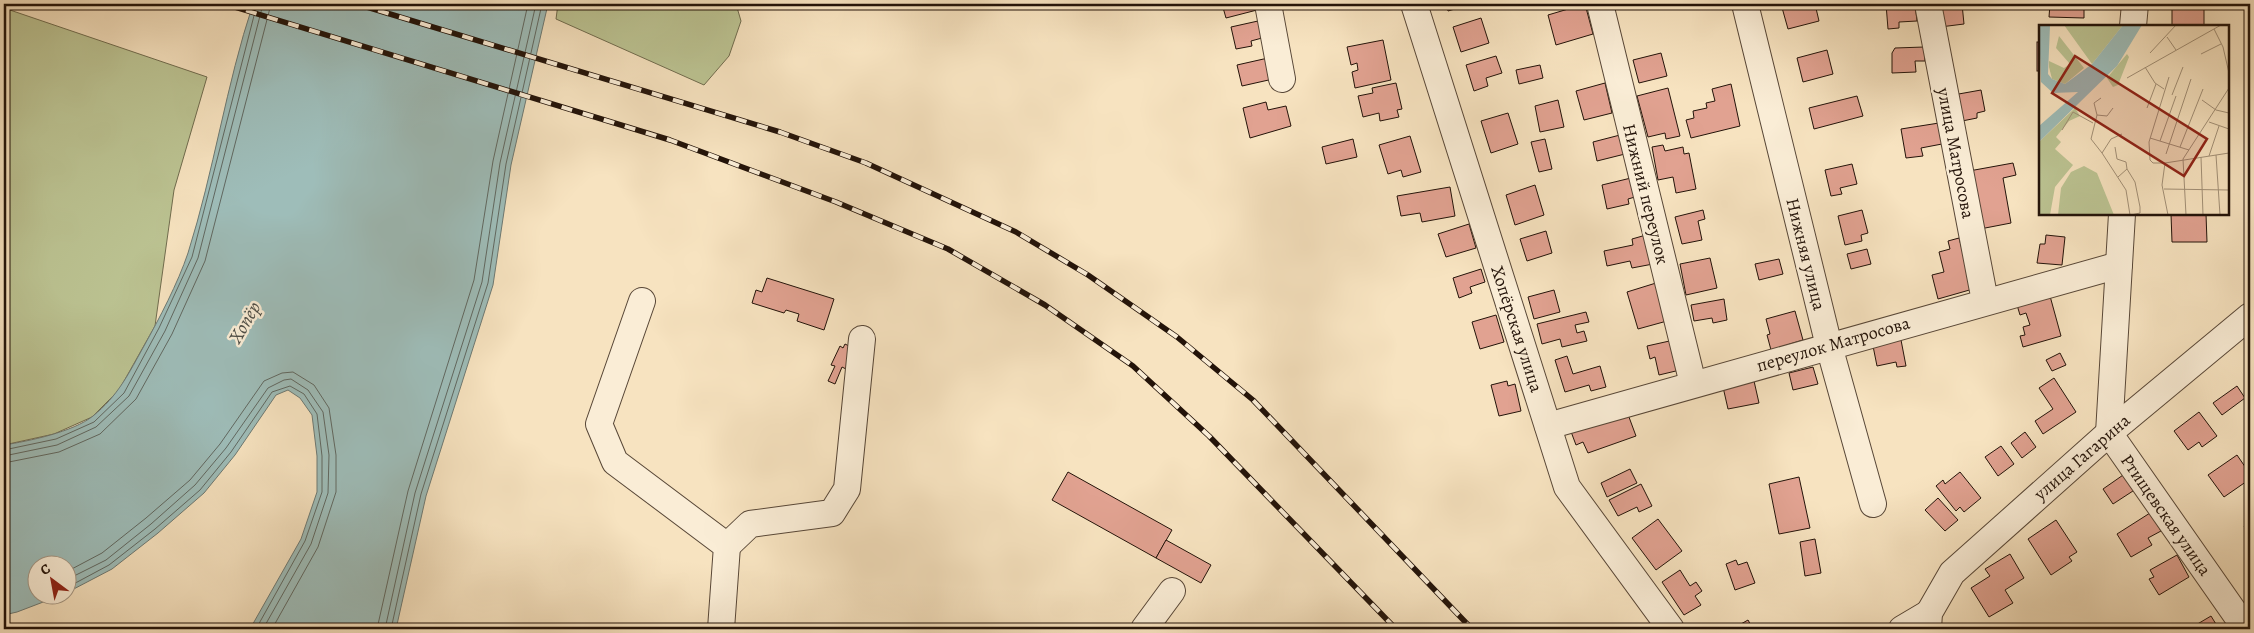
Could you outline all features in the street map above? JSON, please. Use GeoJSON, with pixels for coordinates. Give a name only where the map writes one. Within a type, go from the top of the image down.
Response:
{"type":"FeatureCollection","features":[{"type":"Feature","properties":{"kind":"street"},"geometry":{"type":"LineString","coordinates":[[1268,4],[1282,79]]}},
{"type":"Feature","properties":{"kind":"street","name":"Хопёрская улица"},"geometry":{"type":"LineString","coordinates":[[1414,4],[1567,487],[1671,629]]}},
{"type":"Feature","properties":{"kind":"street","name":"Нижний переулок"},"geometry":{"type":"LineString","coordinates":[[1600,4],[1693,384]]}},
{"type":"Feature","properties":{"kind":"street","name":"Нижняя улица"},"geometry":{"type":"LineString","coordinates":[[1745,4],[1829,346],[1873,504]]}},
{"type":"Feature","properties":{"kind":"street","name":"улица Матросова"},"geometry":{"type":"LineString","coordinates":[[1928,4],[1984,301]]}},
{"type":"Feature","properties":{"kind":"street"},"geometry":{"type":"LineString","coordinates":[[2133,25],[2135,4]]}},
{"type":"Feature","properties":{"kind":"street"},"geometry":{"type":"LineString","coordinates":[[2109,432],[2122,215]]}},
{"type":"Feature","properties":{"kind":"street","name":"переулок Матросова"},"geometry":{"type":"LineString","coordinates":[[1548,426],[1984,301],[2119,265]]}},
{"type":"Feature","properties":{"kind":"street"},"geometry":{"type":"LineString","coordinates":[[642,301],[599,424],[615,462],[727,546]]}},
{"type":"Feature","properties":{"kind":"street","name":"улица Гагарина"},"geometry":{"type":"LineString","coordinates":[[1929,621],[1952,572],[2109,432],[2250,316]]}},
{"type":"Feature","properties":{"kind":"street"},"geometry":{"type":"LineString","coordinates":[[721,629],[727,546],[750,524],[832,513],[847,489],[862,340]]}},
{"type":"Feature","properties":{"kind":"street","name":"Ртищевская улица"},"geometry":{"type":"LineString","coordinates":[[2109,432],[2246,629]]}},
{"type":"Feature","properties":{"kind":"street"},"geometry":{"type":"LineString","coordinates":[[1144,629],[1172,591]]}},
{"type":"Feature","properties":{"kind":"street"},"geometry":{"type":"LineString","coordinates":[[1902,629],[1929,621]]}},
{"type":"Feature","properties":{"kind":"green space"},"geometry":{"type":"Polygon","coordinates":[[[558,4],[736,4],[741,21],[729,56],[704,85],[556,19],[558,4]]]}},
{"type":"Feature","properties":{"kind":"green space"},"geometry":{"type":"Polygon","coordinates":[[[4,8],[207,77],[174,190],[155,326],[119,390],[92,417],[54,434],[4,445],[4,8]]]}},
{"type":"Feature","properties":{"kind":"water","name":"Хопёр"},"geometry":{"type":"Polygon","coordinates":[[[253,4],[548,4],[511,165],[493,285],[426,496],[396,629],[250,629],[301,539],[317,492],[317,456],[312,415],[300,398],[288,390],[276,395],[235,455],[204,493],[158,533],[112,569],[78,587],[78,556],[28,556],[28,606],[33,606],[4,615],[4,445],[50,435],[84,422],[109,400],[133,366],[168,301],[188,253],[253,4]]]}},
{"type":"Feature","properties":{"kind":"building"},"geometry":{"type":"Polygon","coordinates":[[[1222,4],[1255,4],[1257,10],[1226,18],[1222,4]]]}},
{"type":"Feature","properties":{"kind":"building"},"geometry":{"type":"Polygon","coordinates":[[[1343,4],[1364,4],[1344,8],[1343,4]]]}},
{"type":"Feature","properties":{"kind":"building"},"geometry":{"type":"Polygon","coordinates":[[[1446,4],[1472,4],[1448,11],[1446,4]]]}},
{"type":"Feature","properties":{"kind":"building"},"geometry":{"type":"Polygon","coordinates":[[[1547,4],[1567,4],[1548,8],[1547,4]]]}},
{"type":"Feature","properties":{"kind":"building"},"geometry":{"type":"Polygon","coordinates":[[[1585,4],[1593,34],[1556,45],[1548,15],[1585,4]]]}},
{"type":"Feature","properties":{"kind":"building"},"geometry":{"type":"Polygon","coordinates":[[[1781,4],[1815,4],[1819,21],[1788,29],[1781,4]]]}},
{"type":"Feature","properties":{"kind":"building"},"geometry":{"type":"Polygon","coordinates":[[[1886,4],[1915,4],[1917,21],[1899,22],[1899,28],[1888,29],[1886,4]]]}},
{"type":"Feature","properties":{"kind":"building"},"geometry":{"type":"Polygon","coordinates":[[[1938,4],[1962,4],[1964,24],[1940,27],[1938,4]]]}},
{"type":"Feature","properties":{"kind":"building"},"geometry":{"type":"Polygon","coordinates":[[[2050,4],[2084,4],[2084,18],[2049,17],[2050,4]]]}},
{"type":"Feature","properties":{"kind":"building"},"geometry":{"type":"Polygon","coordinates":[[[2172,4],[2204,4],[2204,25],[2172,25],[2172,4]]]}},
{"type":"Feature","properties":{"kind":"building"},"geometry":{"type":"Polygon","coordinates":[[[1481,18],[1489,43],[1461,52],[1453,27],[1481,18]]]}},
{"type":"Feature","properties":{"kind":"building"},"geometry":{"type":"Polygon","coordinates":[[[1258,21],[1262,38],[1251,41],[1252,46],[1236,49],[1231,27],[1258,21]]]}},
{"type":"Feature","properties":{"kind":"building"},"geometry":{"type":"Polygon","coordinates":[[[1383,40],[1391,80],[1355,88],[1352,72],[1358,70],[1357,63],[1351,65],[1347,47],[1383,40]]]}},
{"type":"Feature","properties":{"kind":"building"},"geometry":{"type":"Polygon","coordinates":[[[2037,42],[2039,42],[2039,71],[2037,71],[2037,42]]]}},
{"type":"Feature","properties":{"kind":"building"},"geometry":{"type":"Polygon","coordinates":[[[1924,47],[1925,61],[1915,61],[1916,72],[1892,73],[1892,53],[1895,48],[1924,47]]]}},
{"type":"Feature","properties":{"kind":"building"},"geometry":{"type":"Polygon","coordinates":[[[1827,50],[1833,74],[1803,82],[1797,58],[1827,50]]]}},
{"type":"Feature","properties":{"kind":"building"},"geometry":{"type":"Polygon","coordinates":[[[1661,53],[1667,76],[1639,83],[1633,60],[1661,53]]]}},
{"type":"Feature","properties":{"kind":"building"},"geometry":{"type":"Polygon","coordinates":[[[1496,56],[1502,73],[1486,78],[1488,86],[1474,91],[1466,65],[1496,56]]]}},
{"type":"Feature","properties":{"kind":"building"},"geometry":{"type":"Polygon","coordinates":[[[1268,58],[1273,79],[1242,86],[1237,65],[1268,58]]]}},
{"type":"Feature","properties":{"kind":"building"},"geometry":{"type":"Polygon","coordinates":[[[1540,65],[1543,78],[1519,84],[1516,70],[1540,65]]]}},
{"type":"Feature","properties":{"kind":"building"},"geometry":{"type":"Polygon","coordinates":[[[1396,83],[1402,109],[1397,110],[1399,117],[1380,121],[1379,113],[1363,117],[1358,96],[1373,93],[1372,88],[1396,83]]]}},
{"type":"Feature","properties":{"kind":"building"},"geometry":{"type":"Polygon","coordinates":[[[1605,83],[1612,113],[1584,120],[1576,91],[1605,83]]]}},
{"type":"Feature","properties":{"kind":"building"},"geometry":{"type":"Polygon","coordinates":[[[1731,84],[1740,126],[1691,138],[1686,120],[1694,118],[1693,111],[1707,108],[1706,103],[1715,101],[1712,89],[1731,84]]]}},
{"type":"Feature","properties":{"kind":"building"},"geometry":{"type":"Polygon","coordinates":[[[1668,88],[1680,136],[1666,139],[1665,133],[1648,137],[1637,96],[1668,88]]]}},
{"type":"Feature","properties":{"kind":"building"},"geometry":{"type":"Polygon","coordinates":[[[1981,90],[1985,111],[1977,113],[1977,118],[1957,122],[1953,95],[1981,90]]]}},
{"type":"Feature","properties":{"kind":"building"},"geometry":{"type":"Polygon","coordinates":[[[1857,96],[1863,116],[1814,129],[1809,108],[1857,96]]]}},
{"type":"Feature","properties":{"kind":"building"},"geometry":{"type":"Polygon","coordinates":[[[1558,100],[1564,127],[1540,132],[1535,106],[1558,100]]]}},
{"type":"Feature","properties":{"kind":"building"},"geometry":{"type":"Polygon","coordinates":[[[1266,102],[1268,110],[1286,106],[1291,126],[1250,138],[1243,108],[1266,102]]]}},
{"type":"Feature","properties":{"kind":"building"},"geometry":{"type":"Polygon","coordinates":[[[1508,113],[1518,144],[1491,153],[1481,121],[1508,113]]]}},
{"type":"Feature","properties":{"kind":"building"},"geometry":{"type":"Polygon","coordinates":[[[1939,123],[1942,144],[1921,148],[1923,156],[1906,158],[1901,129],[1939,123]]]}},
{"type":"Feature","properties":{"kind":"building"},"geometry":{"type":"Polygon","coordinates":[[[1620,135],[1625,154],[1597,161],[1593,142],[1620,135]]]}},
{"type":"Feature","properties":{"kind":"building"},"geometry":{"type":"Polygon","coordinates":[[[1410,136],[1421,172],[1403,177],[1401,170],[1388,174],[1379,145],[1410,136]]]}},
{"type":"Feature","properties":{"kind":"building"},"geometry":{"type":"Polygon","coordinates":[[[1353,139],[1357,157],[1326,164],[1322,147],[1353,139]]]}},
{"type":"Feature","properties":{"kind":"building"},"geometry":{"type":"Polygon","coordinates":[[[1545,139],[1552,169],[1539,172],[1531,142],[1545,139]]]}},
{"type":"Feature","properties":{"kind":"building"},"geometry":{"type":"Polygon","coordinates":[[[1663,145],[1665,151],[1683,147],[1684,154],[1689,153],[1696,189],[1676,193],[1673,177],[1658,180],[1652,147],[1663,145]]]}},
{"type":"Feature","properties":{"kind":"building"},"geometry":{"type":"Polygon","coordinates":[[[2013,163],[2016,175],[2003,178],[2011,223],[1980,229],[1969,171],[2013,163]]]}},
{"type":"Feature","properties":{"kind":"building"},"geometry":{"type":"Polygon","coordinates":[[[1852,164],[1857,184],[1840,188],[1842,194],[1831,196],[1825,170],[1852,164]]]}},
{"type":"Feature","properties":{"kind":"building"},"geometry":{"type":"Polygon","coordinates":[[[1631,178],[1635,197],[1628,199],[1629,204],[1607,209],[1602,185],[1631,178]]]}},
{"type":"Feature","properties":{"kind":"building"},"geometry":{"type":"Polygon","coordinates":[[[1535,185],[1544,215],[1515,225],[1506,195],[1535,185]]]}},
{"type":"Feature","properties":{"kind":"building"},"geometry":{"type":"Polygon","coordinates":[[[1450,187],[1455,216],[1422,222],[1420,213],[1401,216],[1397,196],[1450,187]]]}},
{"type":"Feature","properties":{"kind":"building"},"geometry":{"type":"Polygon","coordinates":[[[1703,210],[1705,219],[1698,221],[1702,240],[1682,244],[1675,217],[1703,210]]]}},
{"type":"Feature","properties":{"kind":"building"},"geometry":{"type":"Polygon","coordinates":[[[1862,210],[1868,233],[1861,235],[1862,241],[1845,245],[1838,216],[1862,210]]]}},
{"type":"Feature","properties":{"kind":"building"},"geometry":{"type":"Polygon","coordinates":[[[2171,215],[2206,215],[2207,242],[2172,242],[2171,215]]]}},
{"type":"Feature","properties":{"kind":"building"},"geometry":{"type":"Polygon","coordinates":[[[1469,224],[1476,248],[1446,257],[1438,234],[1469,224]]]}},
{"type":"Feature","properties":{"kind":"building"},"geometry":{"type":"Polygon","coordinates":[[[1546,231],[1552,253],[1527,261],[1520,239],[1546,231]]]}},
{"type":"Feature","properties":{"kind":"building"},"geometry":{"type":"Polygon","coordinates":[[[1646,235],[1653,264],[1632,268],[1630,261],[1607,266],[1604,251],[1633,245],[1632,239],[1646,235]]]}},
{"type":"Feature","properties":{"kind":"building"},"geometry":{"type":"Polygon","coordinates":[[[2046,235],[2065,237],[2062,265],[2037,263],[2040,244],[2045,244],[2046,235]]]}},
{"type":"Feature","properties":{"kind":"building"},"geometry":{"type":"Polygon","coordinates":[[[1959,238],[1973,289],[1938,299],[1932,275],[1944,272],[1939,252],[1950,249],[1948,241],[1959,238]]]}},
{"type":"Feature","properties":{"kind":"building"},"geometry":{"type":"Polygon","coordinates":[[[1867,249],[1871,264],[1851,269],[1847,254],[1867,249]]]}},
{"type":"Feature","properties":{"kind":"building"},"geometry":{"type":"Polygon","coordinates":[[[1710,258],[1717,288],[1686,295],[1680,264],[1710,258]]]}},
{"type":"Feature","properties":{"kind":"building"},"geometry":{"type":"Polygon","coordinates":[[[1779,259],[1783,274],[1759,280],[1755,264],[1779,259]]]}},
{"type":"Feature","properties":{"kind":"building"},"geometry":{"type":"Polygon","coordinates":[[[1481,269],[1485,282],[1470,287],[1472,293],[1459,298],[1453,278],[1481,269]]]}},
{"type":"Feature","properties":{"kind":"building"},"geometry":{"type":"Polygon","coordinates":[[[767,278],[834,299],[824,330],[797,321],[799,314],[786,310],[784,313],[752,303],[756,290],[762,292],[767,278]]]}},
{"type":"Feature","properties":{"kind":"building"},"geometry":{"type":"Polygon","coordinates":[[[1656,283],[1667,321],[1638,329],[1627,292],[1656,283]]]}},
{"type":"Feature","properties":{"kind":"building"},"geometry":{"type":"Polygon","coordinates":[[[1554,290],[1560,312],[1534,319],[1528,297],[1554,290]]]}},
{"type":"Feature","properties":{"kind":"building"},"geometry":{"type":"Polygon","coordinates":[[[2050,296],[2061,336],[2023,347],[2020,336],[2025,335],[2023,327],[2030,325],[2026,313],[2020,315],[2017,305],[2050,296]]]}},
{"type":"Feature","properties":{"kind":"building"},"geometry":{"type":"Polygon","coordinates":[[[1724,299],[1727,320],[1713,323],[1712,318],[1694,321],[1691,305],[1724,299]]]}},
{"type":"Feature","properties":{"kind":"building"},"geometry":{"type":"Polygon","coordinates":[[[1795,311],[1803,340],[1771,350],[1767,335],[1770,334],[1766,319],[1795,311]]]}},
{"type":"Feature","properties":{"kind":"building"},"geometry":{"type":"Polygon","coordinates":[[[1586,312],[1589,322],[1575,325],[1577,333],[1584,331],[1587,341],[1562,347],[1560,339],[1542,344],[1537,324],[1586,312]]]}},
{"type":"Feature","properties":{"kind":"building"},"geometry":{"type":"Polygon","coordinates":[[[1496,315],[1504,342],[1480,349],[1472,322],[1496,315]]]}},
{"type":"Feature","properties":{"kind":"building"},"geometry":{"type":"Polygon","coordinates":[[[1674,340],[1680,370],[1659,375],[1655,357],[1650,359],[1647,346],[1674,340]]]}},
{"type":"Feature","properties":{"kind":"building"},"geometry":{"type":"Polygon","coordinates":[[[1901,340],[1906,366],[1897,367],[1896,362],[1877,366],[1873,346],[1901,340]]]}},
{"type":"Feature","properties":{"kind":"building"},"geometry":{"type":"Polygon","coordinates":[[[845,344],[855,349],[846,369],[842,367],[835,384],[828,381],[835,366],[831,365],[840,346],[843,348],[845,344]]]}},
{"type":"Feature","properties":{"kind":"building"},"geometry":{"type":"Polygon","coordinates":[[[2060,353],[2066,365],[2052,371],[2046,360],[2060,353]]]}},
{"type":"Feature","properties":{"kind":"building"},"geometry":{"type":"Polygon","coordinates":[[[1567,356],[1573,374],[1600,366],[1606,387],[1591,391],[1589,385],[1565,392],[1555,360],[1567,356]]]}},
{"type":"Feature","properties":{"kind":"building"},"geometry":{"type":"Polygon","coordinates":[[[1813,367],[1818,384],[1793,390],[1789,373],[1813,367]]]}},
{"type":"Feature","properties":{"kind":"building"},"geometry":{"type":"Polygon","coordinates":[[[2054,378],[2076,412],[2043,434],[2035,421],[2053,409],[2039,388],[2054,378]]]}},
{"type":"Feature","properties":{"kind":"building"},"geometry":{"type":"Polygon","coordinates":[[[1507,381],[1508,386],[1515,384],[1521,411],[1499,416],[1491,385],[1507,381]]]}},
{"type":"Feature","properties":{"kind":"building"},"geometry":{"type":"Polygon","coordinates":[[[1754,381],[1759,403],[1728,409],[1723,387],[1754,381]]]}},
{"type":"Feature","properties":{"kind":"building"},"geometry":{"type":"Polygon","coordinates":[[[2237,386],[2245,398],[2222,415],[2213,403],[2237,386]]]}},
{"type":"Feature","properties":{"kind":"building"},"geometry":{"type":"Polygon","coordinates":[[[1626,409],[1636,436],[1588,453],[1583,442],[1576,445],[1570,429],[1626,409]]]}},
{"type":"Feature","properties":{"kind":"building"},"geometry":{"type":"Polygon","coordinates":[[[2199,412],[2217,436],[2202,447],[2199,442],[2188,450],[2174,431],[2199,412]]]}},
{"type":"Feature","properties":{"kind":"building"},"geometry":{"type":"Polygon","coordinates":[[[2025,432],[2036,447],[2022,458],[2011,443],[2025,432]]]}},
{"type":"Feature","properties":{"kind":"building"},"geometry":{"type":"Polygon","coordinates":[[[2001,446],[2014,464],[1998,476],[1985,457],[2001,446]]]}},
{"type":"Feature","properties":{"kind":"building"},"geometry":{"type":"Polygon","coordinates":[[[2237,455],[2250,474],[2250,479],[2224,497],[2208,475],[2237,455]]]}},
{"type":"Feature","properties":{"kind":"building"},"geometry":{"type":"Polygon","coordinates":[[[1630,469],[1637,483],[1607,497],[1601,483],[1630,469]]]}},
{"type":"Feature","properties":{"kind":"building"},"geometry":{"type":"Polygon","coordinates":[[[1068,472],[1172,530],[1156,558],[1052,500],[1068,472]]]}},
{"type":"Feature","properties":{"kind":"building"},"geometry":{"type":"Polygon","coordinates":[[[1960,472],[1981,498],[1964,512],[1960,507],[1956,511],[1936,486],[1943,480],[1945,484],[1960,472]]]}},
{"type":"Feature","properties":{"kind":"building"},"geometry":{"type":"Polygon","coordinates":[[[2126,473],[2136,489],[2113,504],[2103,489],[2126,473]]]}},
{"type":"Feature","properties":{"kind":"building"},"geometry":{"type":"Polygon","coordinates":[[[1799,477],[1810,528],[1779,534],[1769,484],[1799,477]]]}},
{"type":"Feature","properties":{"kind":"building"},"geometry":{"type":"Polygon","coordinates":[[[1641,484],[1652,506],[1639,512],[1637,507],[1618,516],[1609,500],[1641,484]]]}},
{"type":"Feature","properties":{"kind":"building"},"geometry":{"type":"Polygon","coordinates":[[[1938,498],[1958,520],[1945,531],[1925,510],[1938,498]]]}},
{"type":"Feature","properties":{"kind":"building"},"geometry":{"type":"Polygon","coordinates":[[[2150,513],[2161,531],[2148,538],[2152,545],[2131,557],[2117,534],[2150,513]]]}},
{"type":"Feature","properties":{"kind":"building"},"geometry":{"type":"Polygon","coordinates":[[[1658,519],[1682,551],[1656,570],[1632,538],[1658,519]]]}},
{"type":"Feature","properties":{"kind":"building"},"geometry":{"type":"Polygon","coordinates":[[[2056,520],[2077,552],[2069,557],[2072,561],[2051,575],[2028,539],[2056,520]]]}},
{"type":"Feature","properties":{"kind":"building"},"geometry":{"type":"Polygon","coordinates":[[[2250,521],[2250,535],[2244,526],[2250,521]]]}},
{"type":"Feature","properties":{"kind":"building"},"geometry":{"type":"Polygon","coordinates":[[[1815,539],[1821,573],[1805,576],[1800,542],[1815,539]]]}},
{"type":"Feature","properties":{"kind":"building"},"geometry":{"type":"Polygon","coordinates":[[[1166,540],[1211,565],[1201,583],[1156,558],[1166,540]]]}},
{"type":"Feature","properties":{"kind":"building"},"geometry":{"type":"Polygon","coordinates":[[[2010,554],[2024,578],[2005,590],[2013,603],[1989,617],[1971,588],[1990,576],[1985,569],[2010,554]]]}},
{"type":"Feature","properties":{"kind":"building"},"geometry":{"type":"Polygon","coordinates":[[[2177,555],[2189,577],[2159,595],[2149,579],[2154,577],[2150,570],[2177,555]]]}},
{"type":"Feature","properties":{"kind":"building"},"geometry":{"type":"Polygon","coordinates":[[[1736,560],[1738,565],[1747,562],[1755,583],[1735,590],[1726,564],[1736,560]]]}},
{"type":"Feature","properties":{"kind":"building"},"geometry":{"type":"Polygon","coordinates":[[[1680,570],[1690,586],[1696,582],[1702,591],[1695,596],[1701,605],[1684,615],[1662,582],[1680,570]]]}},
{"type":"Feature","properties":{"kind":"building"},"geometry":{"type":"Polygon","coordinates":[[[2211,616],[2219,629],[2189,629],[2211,616]]]}},
{"type":"Feature","properties":{"kind":"building"},"geometry":{"type":"Polygon","coordinates":[[[1748,620],[1753,629],[1732,629],[1748,620]]]}},
{"type":"Feature","properties":{"kind":"railway"},"geometry":{"type":"LineString","coordinates":[[225,4],[670,140],[836,202],[948,249],[1045,305],[1133,366],[1209,436],[1396,629]]}},
{"type":"Feature","properties":{"kind":"railway"},"geometry":{"type":"LineString","coordinates":[[357,4],[780,132],[866,163],[1016,232],[1088,275],[1177,337],[1253,400],[1472,629]]}}]}
